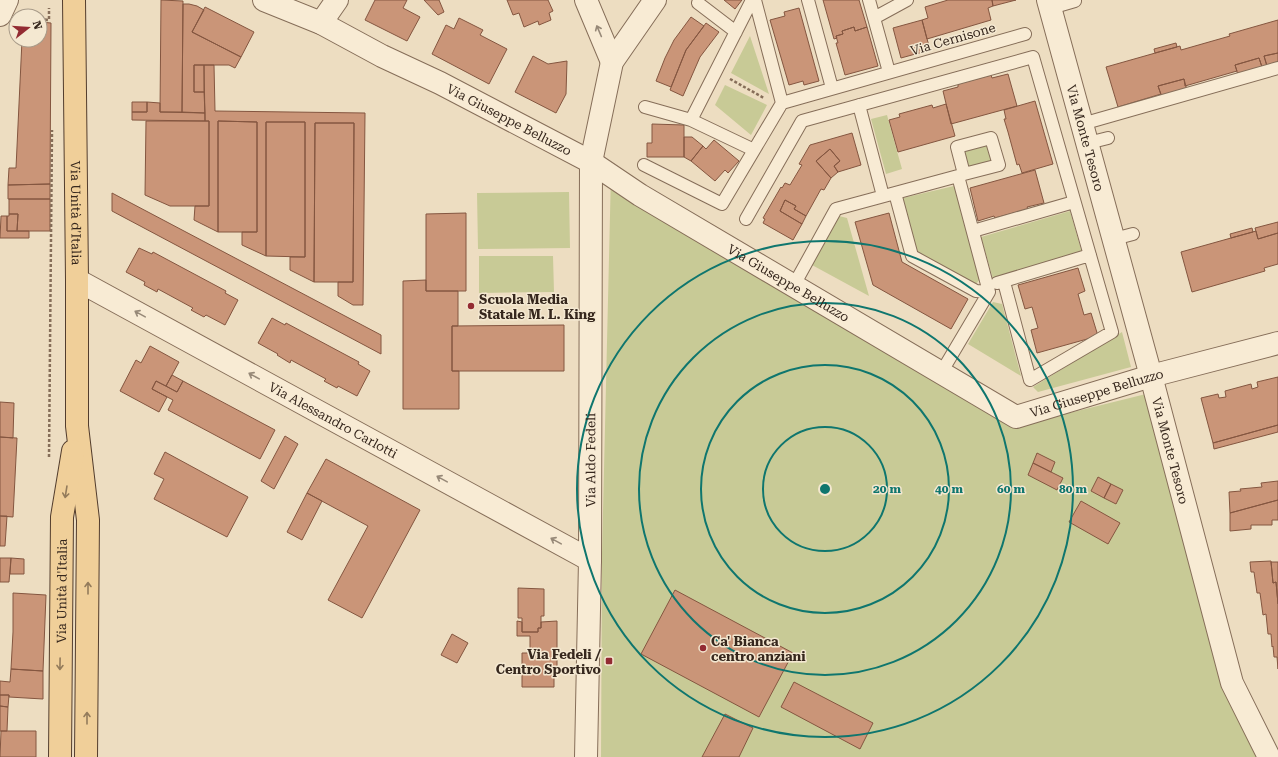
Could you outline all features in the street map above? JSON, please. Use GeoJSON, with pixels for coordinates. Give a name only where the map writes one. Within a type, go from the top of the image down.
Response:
{"type":"FeatureCollection","features":[{"type":"Feature","properties":{"kind":"main road","name":"Via Unità d'Italia"},"geometry":{"type":"LineString","coordinates":[[74,0],[77,280],[76,426],[88,520],[86,757]]}},
{"type":"Feature","properties":{"kind":"main road","name":"Via Unità d'Italia"},"geometry":{"type":"LineString","coordinates":[[60,757],[62,518],[76,426]]}},
{"type":"Feature","properties":{"kind":"street"},"geometry":{"type":"LineString","coordinates":[[0,15],[7,0]]}},
{"type":"Feature","properties":{"kind":"street","name":"Via Giuseppe Belluzzo"},"geometry":{"type":"LineString","coordinates":[[264,0],[321,23],[382,56],[440,82],[590,162],[640,194],[1016,417],[1151,376],[1278,343]]}},
{"type":"Feature","properties":{"kind":"street"},"geometry":{"type":"LineString","coordinates":[[321,23],[337,0]]}},
{"type":"Feature","properties":{"kind":"street"},"geometry":{"type":"LineString","coordinates":[[586,0],[612,62]]}},
{"type":"Feature","properties":{"kind":"street"},"geometry":{"type":"LineString","coordinates":[[612,62],[655,0]]}},
{"type":"Feature","properties":{"kind":"street","name":"Via Monte Tesoro"},"geometry":{"type":"LineString","coordinates":[[1049,4],[1093,135],[1124,237],[1151,376],[1232,683],[1269,757]]}},
{"type":"Feature","properties":{"kind":"street","name":"Via Aldo Fedeli"},"geometry":{"type":"LineString","coordinates":[[586,757],[590,560],[590,162],[612,62]]}},
{"type":"Feature","properties":{"kind":"street","name":"Via Alessandro Carlotti"},"geometry":{"type":"LineString","coordinates":[[77,280],[590,560]]}},
{"type":"Feature","properties":{"kind":"lane"},"geometry":{"type":"LineString","coordinates":[[691,120],[754,0]]}},
{"type":"Feature","properties":{"kind":"lane"},"geometry":{"type":"LineString","coordinates":[[644,165],[722,204],[781,105],[754,0]]}},
{"type":"Feature","properties":{"kind":"lane"},"geometry":{"type":"LineString","coordinates":[[808,0],[832,88]]}},
{"type":"Feature","properties":{"kind":"lane"},"geometry":{"type":"LineString","coordinates":[[869,0],[889,72]]}},
{"type":"Feature","properties":{"kind":"lane"},"geometry":{"type":"LineString","coordinates":[[874,18],[907,0]]}},
{"type":"Feature","properties":{"kind":"lane"},"geometry":{"type":"LineString","coordinates":[[1049,4],[1075,1]]}},
{"type":"Feature","properties":{"kind":"lane"},"geometry":{"type":"LineString","coordinates":[[698,3],[736,32]]}},
{"type":"Feature","properties":{"kind":"lane","name":"Via Cernisone"},"geometry":{"type":"LineString","coordinates":[[781,105],[832,88],[1025,34]]}},
{"type":"Feature","properties":{"kind":"lane"},"geometry":{"type":"LineString","coordinates":[[746,219],[802,121],[1033,57],[1112,332],[1030,380],[1004,282]]}},
{"type":"Feature","properties":{"kind":"lane"},"geometry":{"type":"LineString","coordinates":[[1093,135],[1278,68]]}},
{"type":"Feature","properties":{"kind":"lane"},"geometry":{"type":"LineString","coordinates":[[858,105],[883,196]]}},
{"type":"Feature","properties":{"kind":"lane"},"geometry":{"type":"LineString","coordinates":[[645,107],[691,120],[754,150]]}},
{"type":"Feature","properties":{"kind":"lane"},"geometry":{"type":"LineString","coordinates":[[794,285],[836,209],[961,175],[973,232],[989,289],[941,373]]}},
{"type":"Feature","properties":{"kind":"lane"},"geometry":{"type":"LineString","coordinates":[[895,193],[912,256],[976,291],[989,289],[1004,282],[1090,256]]}},
{"type":"Feature","properties":{"kind":"lane"},"geometry":{"type":"LineString","coordinates":[[973,232],[1074,202]]}},
{"type":"Feature","properties":{"kind":"path"},"geometry":{"type":"LineString","coordinates":[[49,8],[49,20],[53,20]]}},
{"type":"Feature","properties":{"kind":"path"},"geometry":{"type":"LineString","coordinates":[[716,72],[781,105]]}},
{"type":"Feature","properties":{"kind":"path"},"geometry":{"type":"LineString","coordinates":[[49,460],[52,124]]}},
{"type":"Feature","properties":{"kind":"green space"},"geometry":{"type":"Polygon","coordinates":[[[750,36],[769,94],[731,73],[750,36]]]}},
{"type":"Feature","properties":{"kind":"green space"},"geometry":{"type":"Polygon","coordinates":[[[725,85],[767,105],[751,135],[715,105],[725,85]]]}},
{"type":"Feature","properties":{"kind":"green space"},"geometry":{"type":"Polygon","coordinates":[[[887,115],[902,169],[886,174],[871,119],[887,115]]]}},
{"type":"Feature","properties":{"kind":"green space"},"geometry":{"type":"Polygon","coordinates":[[[990,140],[996,164],[966,172],[960,148],[990,140]]]}},
{"type":"Feature","properties":{"kind":"green space"},"geometry":{"type":"Polygon","coordinates":[[[611,173],[1002,414],[1053,417],[1146,394],[1262,757],[601,757],[602,554],[611,173]]]}},
{"type":"Feature","properties":{"kind":"green space"},"geometry":{"type":"Polygon","coordinates":[[[954,186],[981,278],[975,285],[917,252],[903,198],[954,186]]]}},
{"type":"Feature","properties":{"kind":"green space"},"geometry":{"type":"Polygon","coordinates":[[[569,192],[570,248],[478,249],[477,193],[569,192]]]}},
{"type":"Feature","properties":{"kind":"green space"},"geometry":{"type":"Polygon","coordinates":[[[1070,211],[1082,253],[993,279],[981,237],[1070,211]]]}},
{"type":"Feature","properties":{"kind":"green space"},"geometry":{"type":"Polygon","coordinates":[[[839,216],[847,218],[869,296],[812,265],[839,216]]]}},
{"type":"Feature","properties":{"kind":"green space"},"geometry":{"type":"Polygon","coordinates":[[[479,256],[553,256],[554,292],[479,293],[479,256]]]}},
{"type":"Feature","properties":{"kind":"green space"},"geometry":{"type":"Polygon","coordinates":[[[993,302],[1002,304],[1021,376],[968,344],[993,302]]]}},
{"type":"Feature","properties":{"kind":"green space"},"geometry":{"type":"Polygon","coordinates":[[[1122,332],[1131,367],[1038,392],[1033,387],[1122,332]]]}},
{"type":"Feature","properties":{"kind":"building"},"geometry":{"type":"Polygon","coordinates":[[[161,0],[183,1],[182,112],[160,112],[161,0]]]}},
{"type":"Feature","properties":{"kind":"building"},"geometry":{"type":"Polygon","coordinates":[[[375,0],[407,0],[403,8],[420,17],[407,41],[365,20],[375,0]]]}},
{"type":"Feature","properties":{"kind":"building"},"geometry":{"type":"Polygon","coordinates":[[[424,0],[439,0],[444,12],[438,15],[424,0]]]}},
{"type":"Feature","properties":{"kind":"building"},"geometry":{"type":"Polygon","coordinates":[[[507,0],[548,0],[553,11],[549,13],[551,20],[539,25],[538,21],[524,27],[519,13],[513,15],[507,0]]]}},
{"type":"Feature","properties":{"kind":"building"},"geometry":{"type":"Polygon","coordinates":[[[724,0],[742,0],[735,9],[724,0]]]}},
{"type":"Feature","properties":{"kind":"building"},"geometry":{"type":"Polygon","coordinates":[[[823,0],[859,0],[867,27],[855,31],[854,27],[842,31],[843,34],[836,36],[837,38],[834,39],[823,0]]]}},
{"type":"Feature","properties":{"kind":"building"},"geometry":{"type":"Polygon","coordinates":[[[948,0],[992,0],[993,6],[988,8],[991,20],[927,39],[922,20],[928,18],[925,7],[948,0]]]}},
{"type":"Feature","properties":{"kind":"building"},"geometry":{"type":"Polygon","coordinates":[[[992,0],[1016,0],[993,6],[992,0]]]}},
{"type":"Feature","properties":{"kind":"building"},"geometry":{"type":"Polygon","coordinates":[[[183,4],[197,6],[204,10],[192,32],[241,57],[235,68],[229,65],[194,65],[194,92],[204,92],[205,113],[182,112],[183,4]]]}},
{"type":"Feature","properties":{"kind":"building"},"geometry":{"type":"Polygon","coordinates":[[[205,7],[254,32],[241,57],[192,32],[205,7]]]}},
{"type":"Feature","properties":{"kind":"building"},"geometry":{"type":"Polygon","coordinates":[[[799,8],[819,81],[804,85],[803,81],[789,85],[770,20],[785,16],[784,12],[799,8]]]}},
{"type":"Feature","properties":{"kind":"building"},"geometry":{"type":"Polygon","coordinates":[[[691,17],[704,26],[686,50],[671,87],[656,81],[674,40],[691,17]]]}},
{"type":"Feature","properties":{"kind":"building"},"geometry":{"type":"Polygon","coordinates":[[[459,18],[483,30],[480,35],[507,49],[489,84],[432,54],[446,25],[454,29],[459,18]]]}},
{"type":"Feature","properties":{"kind":"building"},"geometry":{"type":"Polygon","coordinates":[[[922,20],[930,50],[901,58],[893,28],[922,20]]]}},
{"type":"Feature","properties":{"kind":"building"},"geometry":{"type":"Polygon","coordinates":[[[1278,20],[1278,53],[1264,56],[1267,66],[1262,67],[1259,58],[1235,65],[1237,71],[1185,86],[1184,79],[1158,86],[1161,94],[1118,107],[1106,67],[1180,46],[1181,50],[1278,20]]]}},
{"type":"Feature","properties":{"kind":"building"},"geometry":{"type":"Polygon","coordinates":[[[48,23],[51,23],[50,184],[8,185],[9,168],[16,168],[22,48],[48,48],[48,23]]]}},
{"type":"Feature","properties":{"kind":"building"},"geometry":{"type":"Polygon","coordinates":[[[706,23],[719,32],[700,57],[683,96],[670,90],[686,50],[706,23]]]}},
{"type":"Feature","properties":{"kind":"building"},"geometry":{"type":"Polygon","coordinates":[[[854,27],[855,31],[867,27],[878,66],[845,75],[836,43],[838,43],[836,36],[843,34],[842,31],[854,27]]]}},
{"type":"Feature","properties":{"kind":"building"},"geometry":{"type":"Polygon","coordinates":[[[1176,43],[1177,47],[1155,53],[1154,49],[1176,43]]]}},
{"type":"Feature","properties":{"kind":"building"},"geometry":{"type":"Polygon","coordinates":[[[1278,53],[1278,63],[1267,66],[1264,56],[1278,53]]]}},
{"type":"Feature","properties":{"kind":"building"},"geometry":{"type":"Polygon","coordinates":[[[533,56],[548,64],[567,61],[566,94],[556,113],[515,92],[533,56]]]}},
{"type":"Feature","properties":{"kind":"building"},"geometry":{"type":"Polygon","coordinates":[[[1259,58],[1262,67],[1238,75],[1235,65],[1259,58]]]}},
{"type":"Feature","properties":{"kind":"building"},"geometry":{"type":"Polygon","coordinates":[[[194,65],[204,65],[204,92],[194,92],[194,65]]]}},
{"type":"Feature","properties":{"kind":"building"},"geometry":{"type":"Polygon","coordinates":[[[204,65],[214,65],[215,111],[365,113],[363,305],[353,305],[338,296],[338,282],[353,282],[354,123],[315,123],[314,282],[290,270],[290,257],[305,257],[305,122],[266,122],[266,256],[242,245],[242,232],[257,232],[257,122],[218,121],[218,232],[194,220],[195,206],[209,206],[209,121],[205,121],[204,65]]]}},
{"type":"Feature","properties":{"kind":"building"},"geometry":{"type":"Polygon","coordinates":[[[1008,74],[1017,106],[951,124],[943,91],[958,87],[958,84],[991,75],[992,78],[1008,74]]]}},
{"type":"Feature","properties":{"kind":"building"},"geometry":{"type":"Polygon","coordinates":[[[1184,79],[1187,90],[1162,98],[1158,86],[1184,79]]]}},
{"type":"Feature","properties":{"kind":"building"},"geometry":{"type":"Polygon","coordinates":[[[1035,101],[1053,164],[1022,173],[1019,164],[1017,165],[1004,119],[1006,119],[1004,110],[1035,101]]]}},
{"type":"Feature","properties":{"kind":"building"},"geometry":{"type":"Polygon","coordinates":[[[132,102],[147,102],[147,112],[132,112],[132,102]]]}},
{"type":"Feature","properties":{"kind":"building"},"geometry":{"type":"Polygon","coordinates":[[[147,102],[160,103],[160,112],[205,113],[205,121],[132,120],[132,112],[147,112],[147,102]]]}},
{"type":"Feature","properties":{"kind":"building"},"geometry":{"type":"Polygon","coordinates":[[[946,104],[955,136],[898,152],[889,120],[900,117],[899,114],[932,105],[933,108],[946,104]]]}},
{"type":"Feature","properties":{"kind":"building"},"geometry":{"type":"Polygon","coordinates":[[[146,121],[209,121],[209,206],[170,206],[145,195],[146,121]]]}},
{"type":"Feature","properties":{"kind":"building"},"geometry":{"type":"Polygon","coordinates":[[[218,121],[257,122],[257,232],[218,232],[218,121]]]}},
{"type":"Feature","properties":{"kind":"building"},"geometry":{"type":"Polygon","coordinates":[[[266,122],[305,122],[305,257],[266,256],[266,122]]]}},
{"type":"Feature","properties":{"kind":"building"},"geometry":{"type":"Polygon","coordinates":[[[315,123],[354,123],[353,282],[314,282],[315,123]]]}},
{"type":"Feature","properties":{"kind":"building"},"geometry":{"type":"Polygon","coordinates":[[[652,124],[684,125],[684,157],[647,157],[647,143],[652,143],[652,124]]]}},
{"type":"Feature","properties":{"kind":"building"},"geometry":{"type":"Polygon","coordinates":[[[852,133],[861,165],[838,172],[834,166],[840,161],[830,149],[816,161],[831,178],[824,190],[821,189],[806,216],[794,209],[796,206],[785,200],[780,211],[802,224],[793,240],[763,223],[765,219],[763,218],[781,187],[782,188],[785,183],[790,185],[802,165],[799,164],[810,145],[852,133]]]}},
{"type":"Feature","properties":{"kind":"building"},"geometry":{"type":"Polygon","coordinates":[[[684,137],[692,137],[703,146],[691,161],[684,157],[684,137]]]}},
{"type":"Feature","properties":{"kind":"building"},"geometry":{"type":"Polygon","coordinates":[[[714,140],[739,161],[728,173],[725,170],[715,181],[691,161],[703,146],[706,149],[714,140]]]}},
{"type":"Feature","properties":{"kind":"building"},"geometry":{"type":"Polygon","coordinates":[[[830,149],[840,161],[834,166],[838,172],[831,178],[816,161],[830,149]]]}},
{"type":"Feature","properties":{"kind":"building"},"geometry":{"type":"Polygon","coordinates":[[[1035,170],[1044,203],[995,218],[994,216],[978,221],[970,188],[1035,170]]]}},
{"type":"Feature","properties":{"kind":"building"},"geometry":{"type":"Polygon","coordinates":[[[50,184],[50,199],[8,199],[8,185],[50,184]]]}},
{"type":"Feature","properties":{"kind":"building"},"geometry":{"type":"Polygon","coordinates":[[[112,193],[381,335],[381,354],[112,211],[112,193]]]}},
{"type":"Feature","properties":{"kind":"building"},"geometry":{"type":"Polygon","coordinates":[[[9,199],[50,199],[50,231],[17,231],[18,214],[9,214],[9,199]]]}},
{"type":"Feature","properties":{"kind":"building"},"geometry":{"type":"Polygon","coordinates":[[[785,200],[796,206],[794,209],[806,216],[802,224],[780,211],[785,200]]]}},
{"type":"Feature","properties":{"kind":"building"},"geometry":{"type":"Polygon","coordinates":[[[466,213],[466,291],[426,291],[426,214],[466,213]]]}},
{"type":"Feature","properties":{"kind":"building"},"geometry":{"type":"Polygon","coordinates":[[[889,213],[902,262],[968,299],[951,329],[873,285],[855,222],[889,213]]]}},
{"type":"Feature","properties":{"kind":"building"},"geometry":{"type":"Polygon","coordinates":[[[9,214],[18,214],[17,231],[7,231],[7,216],[9,216],[9,214]]]}},
{"type":"Feature","properties":{"kind":"building"},"geometry":{"type":"Polygon","coordinates":[[[1,216],[7,216],[7,231],[29,231],[29,238],[0,238],[1,216]]]}},
{"type":"Feature","properties":{"kind":"building"},"geometry":{"type":"Polygon","coordinates":[[[1278,222],[1278,233],[1258,239],[1255,228],[1278,222]]]}},
{"type":"Feature","properties":{"kind":"building"},"geometry":{"type":"Polygon","coordinates":[[[1252,228],[1253,232],[1231,238],[1230,234],[1252,228]]]}},
{"type":"Feature","properties":{"kind":"building"},"geometry":{"type":"Polygon","coordinates":[[[1256,231],[1258,239],[1278,233],[1278,264],[1264,268],[1265,271],[1192,292],[1181,252],[1256,231]]]}},
{"type":"Feature","properties":{"kind":"building"},"geometry":{"type":"Polygon","coordinates":[[[139,248],[152,254],[153,252],[226,291],[225,293],[238,300],[225,325],[206,315],[204,317],[191,310],[193,308],[158,289],[157,292],[144,285],[145,282],[126,272],[139,248]]]}},
{"type":"Feature","properties":{"kind":"building"},"geometry":{"type":"Polygon","coordinates":[[[1078,268],[1085,291],[1078,294],[1084,315],[1091,313],[1098,336],[1037,353],[1031,330],[1038,328],[1032,307],[1025,309],[1018,285],[1078,268]]]}},
{"type":"Feature","properties":{"kind":"building"},"geometry":{"type":"Polygon","coordinates":[[[426,280],[426,291],[458,291],[458,326],[452,326],[452,371],[459,371],[459,409],[403,409],[403,281],[426,280]]]}},
{"type":"Feature","properties":{"kind":"building"},"geometry":{"type":"Polygon","coordinates":[[[272,318],[285,325],[286,323],[359,362],[358,364],[370,371],[357,396],[338,386],[337,388],[324,381],[326,379],[291,360],[290,363],[277,355],[278,354],[258,343],[272,318]]]}},
{"type":"Feature","properties":{"kind":"building"},"geometry":{"type":"Polygon","coordinates":[[[564,325],[564,371],[452,371],[452,326],[564,325]]]}},
{"type":"Feature","properties":{"kind":"building"},"geometry":{"type":"Polygon","coordinates":[[[150,346],[179,362],[166,386],[156,381],[152,389],[167,397],[159,412],[120,391],[136,360],[141,363],[150,346]]]}},
{"type":"Feature","properties":{"kind":"building"},"geometry":{"type":"Polygon","coordinates":[[[172,375],[183,381],[177,392],[166,386],[172,375]]]}},
{"type":"Feature","properties":{"kind":"building"},"geometry":{"type":"Polygon","coordinates":[[[1278,377],[1278,425],[1213,443],[1201,398],[1218,394],[1219,398],[1226,397],[1225,391],[1251,384],[1252,389],[1258,387],[1257,382],[1278,377]]]}},
{"type":"Feature","properties":{"kind":"building"},"geometry":{"type":"Polygon","coordinates":[[[156,381],[177,392],[183,381],[275,430],[260,459],[168,410],[173,400],[152,389],[156,381]]]}},
{"type":"Feature","properties":{"kind":"building"},"geometry":{"type":"Polygon","coordinates":[[[0,402],[14,403],[13,438],[0,437],[0,402]]]}},
{"type":"Feature","properties":{"kind":"building"},"geometry":{"type":"Polygon","coordinates":[[[1278,425],[1278,432],[1214,449],[1213,443],[1278,425]]]}},
{"type":"Feature","properties":{"kind":"building"},"geometry":{"type":"Polygon","coordinates":[[[285,436],[298,444],[274,489],[261,481],[285,436]]]}},
{"type":"Feature","properties":{"kind":"building"},"geometry":{"type":"Polygon","coordinates":[[[0,437],[17,438],[13,517],[0,516],[0,437]]]}},
{"type":"Feature","properties":{"kind":"building"},"geometry":{"type":"Polygon","coordinates":[[[165,452],[248,497],[227,537],[154,499],[164,479],[154,474],[165,452]]]}},
{"type":"Feature","properties":{"kind":"building"},"geometry":{"type":"Polygon","coordinates":[[[1037,453],[1055,462],[1051,472],[1033,463],[1037,453]]]}},
{"type":"Feature","properties":{"kind":"building"},"geometry":{"type":"Polygon","coordinates":[[[326,459],[420,510],[362,618],[328,600],[368,526],[307,493],[326,459]]]}},
{"type":"Feature","properties":{"kind":"building"},"geometry":{"type":"Polygon","coordinates":[[[1033,463],[1063,478],[1057,490],[1028,475],[1033,463]]]}},
{"type":"Feature","properties":{"kind":"building"},"geometry":{"type":"Polygon","coordinates":[[[1098,477],[1111,484],[1104,498],[1091,491],[1098,477]]]}},
{"type":"Feature","properties":{"kind":"building"},"geometry":{"type":"Polygon","coordinates":[[[1278,481],[1278,500],[1230,513],[1229,492],[1241,491],[1240,489],[1262,487],[1261,483],[1278,481]]]}},
{"type":"Feature","properties":{"kind":"building"},"geometry":{"type":"Polygon","coordinates":[[[1111,484],[1123,490],[1116,504],[1104,498],[1111,484]]]}},
{"type":"Feature","properties":{"kind":"building"},"geometry":{"type":"Polygon","coordinates":[[[307,493],[322,501],[302,540],[287,532],[307,493]]]}},
{"type":"Feature","properties":{"kind":"building"},"geometry":{"type":"Polygon","coordinates":[[[1278,500],[1278,520],[1272,520],[1272,525],[1251,525],[1251,529],[1230,531],[1230,513],[1278,500]]]}},
{"type":"Feature","properties":{"kind":"building"},"geometry":{"type":"Polygon","coordinates":[[[1081,501],[1120,523],[1108,544],[1069,522],[1081,501]]]}},
{"type":"Feature","properties":{"kind":"building"},"geometry":{"type":"Polygon","coordinates":[[[0,516],[7,516],[5,546],[0,546],[0,516]]]}},
{"type":"Feature","properties":{"kind":"building"},"geometry":{"type":"Polygon","coordinates":[[[0,558],[11,558],[9,582],[0,582],[0,558]]]}},
{"type":"Feature","properties":{"kind":"building"},"geometry":{"type":"Polygon","coordinates":[[[11,558],[24,559],[24,574],[10,574],[11,558]]]}},
{"type":"Feature","properties":{"kind":"building"},"geometry":{"type":"Polygon","coordinates":[[[1271,561],[1273,583],[1276,582],[1278,604],[1278,669],[1277,657],[1274,657],[1273,646],[1272,647],[1271,634],[1268,634],[1266,614],[1263,615],[1260,593],[1257,593],[1254,572],[1251,572],[1250,562],[1271,561]]]}},
{"type":"Feature","properties":{"kind":"building"},"geometry":{"type":"Polygon","coordinates":[[[1271,562],[1278,562],[1278,604],[1276,582],[1273,583],[1271,562]]]}},
{"type":"Feature","properties":{"kind":"building"},"geometry":{"type":"Polygon","coordinates":[[[518,588],[544,589],[544,616],[541,616],[541,628],[538,628],[538,632],[522,632],[522,618],[518,618],[518,588]]]}},
{"type":"Feature","properties":{"kind":"building"},"geometry":{"type":"Polygon","coordinates":[[[675,590],[793,653],[759,717],[641,654],[675,590]]]}},
{"type":"Feature","properties":{"kind":"building"},"geometry":{"type":"Polygon","coordinates":[[[13,593],[46,595],[43,671],[11,669],[13,593]]]}},
{"type":"Feature","properties":{"kind":"building"},"geometry":{"type":"Polygon","coordinates":[[[517,621],[522,622],[522,632],[538,632],[538,628],[541,628],[541,622],[557,621],[557,673],[554,673],[554,687],[522,687],[522,653],[530,653],[530,636],[517,636],[517,621]]]}},
{"type":"Feature","properties":{"kind":"building"},"geometry":{"type":"Polygon","coordinates":[[[452,634],[468,643],[457,663],[441,655],[452,634]]]}},
{"type":"Feature","properties":{"kind":"building"},"geometry":{"type":"Polygon","coordinates":[[[11,669],[43,671],[43,699],[0,695],[0,681],[10,682],[11,669]]]}},
{"type":"Feature","properties":{"kind":"building"},"geometry":{"type":"Polygon","coordinates":[[[794,682],[873,723],[860,749],[781,707],[794,682]]]}},
{"type":"Feature","properties":{"kind":"building"},"geometry":{"type":"Polygon","coordinates":[[[0,695],[9,695],[8,707],[0,706],[0,695]]]}},
{"type":"Feature","properties":{"kind":"building"},"geometry":{"type":"Polygon","coordinates":[[[0,706],[8,707],[7,731],[0,731],[0,706]]]}},
{"type":"Feature","properties":{"kind":"building"},"geometry":{"type":"Polygon","coordinates":[[[725,714],[753,728],[739,757],[702,757],[725,714]]]}},
{"type":"Feature","properties":{"kind":"building"},"geometry":{"type":"Polygon","coordinates":[[[1,731],[36,731],[36,757],[0,757],[1,731]]]}},
{"type":"Feature","properties":{"kind":"place","name":"Scuola Media Statale M. L. King"},"geometry":{"type":"Point","coordinates":[471,306]}},
{"type":"Feature","properties":{"kind":"place","name":"Ca' Bianca centro anziani"},"geometry":{"type":"Point","coordinates":[703,648]}},
{"type":"Feature","properties":{"kind":"place","name":"Via Fedeli / Centro Sportivo"},"geometry":{"type":"Point","coordinates":[609,661]}}]}
